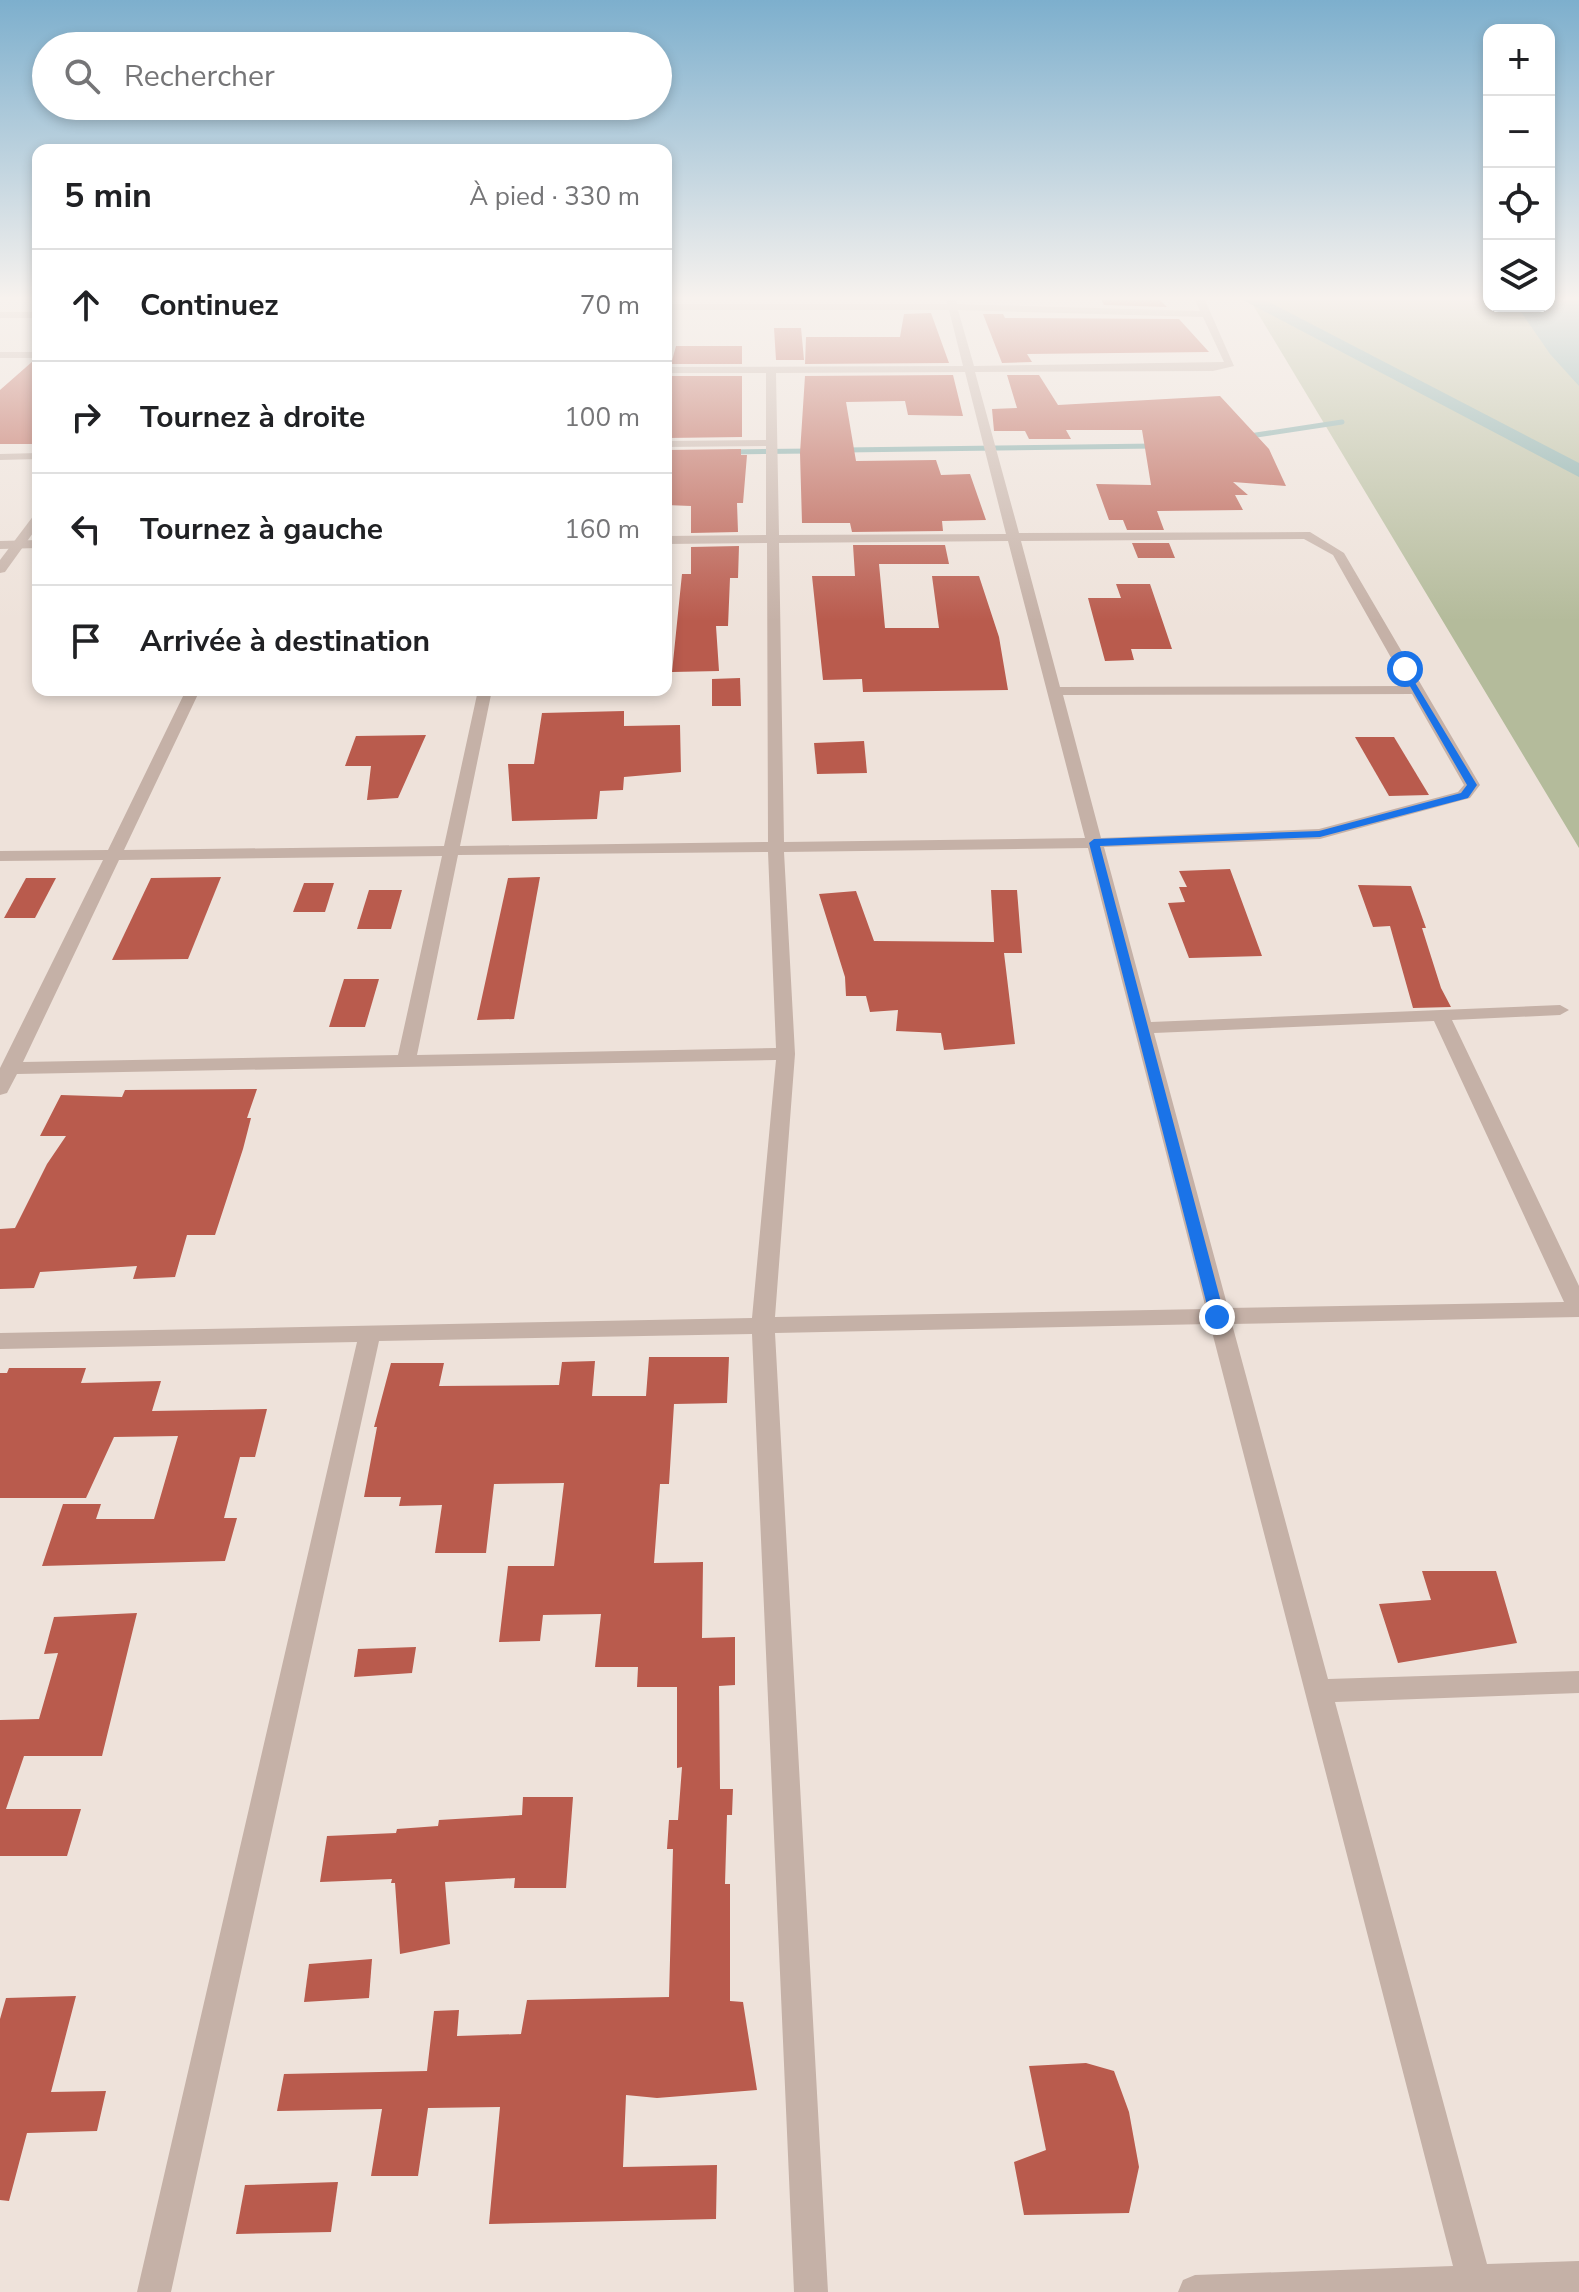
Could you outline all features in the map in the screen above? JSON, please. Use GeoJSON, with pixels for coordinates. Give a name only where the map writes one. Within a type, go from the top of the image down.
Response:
{"type":"FeatureCollection","features":[{"type":"Feature","properties":{"kind":"street"},"geometry":{"type":"LineString","coordinates":[[772,407],[776,846],[786,1054],[763,1323],[811,2292]]}},
{"type":"Feature","properties":{"kind":"street"},"geometry":{"type":"LineString","coordinates":[[979,407],[1217,1317],[1476,2287]]}},
{"type":"Feature","properties":{"kind":"street"},"geometry":{"type":"LineString","coordinates":[[672,444],[773,443]]}},
{"type":"Feature","properties":{"kind":"street"},"geometry":{"type":"LineString","coordinates":[[0,457],[32,456]]}},
{"type":"Feature","properties":{"kind":"street"},"geometry":{"type":"LineString","coordinates":[[0,569],[32,526]]}},
{"type":"Feature","properties":{"kind":"street"},"geometry":{"type":"LineString","coordinates":[[0,856],[1094,843],[1320,834],[1464,795],[1472,785],[1338,553],[1320,540],[1306,535],[672,540]]}},
{"type":"Feature","properties":{"kind":"street"},"geometry":{"type":"LineString","coordinates":[[0,545],[32,544]]}},
{"type":"Feature","properties":{"kind":"street"},"geometry":{"type":"LineString","coordinates":[[1054,691],[1416,690]]}},
{"type":"Feature","properties":{"kind":"street"},"geometry":{"type":"LineString","coordinates":[[0,1089],[190,696]]}},
{"type":"Feature","properties":{"kind":"street"},"geometry":{"type":"LineString","coordinates":[[406,1061],[484,696]]}},
{"type":"Feature","properties":{"kind":"street"},"geometry":{"type":"LineString","coordinates":[[1143,1028],[1560,1010]]}},
{"type":"Feature","properties":{"kind":"street"},"geometry":{"type":"LineString","coordinates":[[0,1341],[763,1323],[1579,1309],[1440,1015]]}},
{"type":"Feature","properties":{"kind":"street"},"geometry":{"type":"LineString","coordinates":[[10,1068],[786,1054]]}},
{"type":"Feature","properties":{"kind":"street"},"geometry":{"type":"LineString","coordinates":[[154,2292],[370,1333]]}},
{"type":"Feature","properties":{"kind":"street"},"geometry":{"type":"LineString","coordinates":[[1318,1691],[1579,1682]]}},
{"type":"Feature","properties":{"kind":"street"},"geometry":{"type":"LineString","coordinates":[[1195,2292],[1476,2287],[1579,2278]]}},
{"type":"Feature","properties":{"kind":"green space"},"geometry":{"type":"Polygon","coordinates":[[[1314,407],[1579,407],[1579,848],[1314,407]]]}},
{"type":"Feature","properties":{"kind":"building"},"geometry":{"type":"Polygon","coordinates":[[[0,407],[32,407],[32,444],[0,444],[0,407]]]}},
{"type":"Feature","properties":{"kind":"building"},"geometry":{"type":"Polygon","coordinates":[[[672,407],[742,407],[742,437],[672,438],[672,407]]]}},
{"type":"Feature","properties":{"kind":"building"},"geometry":{"type":"Polygon","coordinates":[[[803,407],[847,407],[856,461],[936,460],[941,475],[970,474],[986,520],[942,521],[943,531],[852,532],[850,523],[802,523],[800,453],[803,407]]]}},
{"type":"Feature","properties":{"kind":"building"},"geometry":{"type":"Polygon","coordinates":[[[906,407],[961,407],[963,416],[908,415],[906,407]]]}},
{"type":"Feature","properties":{"kind":"building"},"geometry":{"type":"Polygon","coordinates":[[[1230,407],[1269,449],[1286,486],[1233,482],[1248,495],[1235,495],[1243,510],[1157,511],[1164,530],[1127,530],[1123,520],[1109,520],[1096,484],[1151,485],[1142,430],[1066,430],[1071,439],[1029,439],[1025,431],[994,431],[992,409],[1230,407]]]}},
{"type":"Feature","properties":{"kind":"building"},"geometry":{"type":"Polygon","coordinates":[[[741,449],[741,455],[747,455],[743,503],[737,503],[738,532],[691,533],[691,506],[672,505],[672,450],[741,449]]]}},
{"type":"Feature","properties":{"kind":"building"},"geometry":{"type":"Polygon","coordinates":[[[1132,543],[1169,543],[1175,558],[1138,558],[1132,543]]]}},
{"type":"Feature","properties":{"kind":"building"},"geometry":{"type":"Polygon","coordinates":[[[853,545],[945,545],[949,564],[879,564],[885,628],[939,628],[932,576],[979,576],[999,637],[1008,690],[863,692],[862,679],[823,680],[812,576],[855,576],[853,545]]]}},
{"type":"Feature","properties":{"kind":"building"},"geometry":{"type":"Polygon","coordinates":[[[739,546],[738,578],[730,578],[728,626],[716,626],[719,671],[672,672],[682,574],[691,574],[691,547],[739,546]]]}},
{"type":"Feature","properties":{"kind":"building"},"geometry":{"type":"Polygon","coordinates":[[[1116,584],[1150,584],[1172,649],[1131,649],[1134,660],[1105,661],[1088,598],[1121,598],[1116,584]]]}},
{"type":"Feature","properties":{"kind":"building"},"geometry":{"type":"Polygon","coordinates":[[[740,678],[741,706],[712,706],[712,679],[740,678]]]}},
{"type":"Feature","properties":{"kind":"building"},"geometry":{"type":"Polygon","coordinates":[[[624,711],[624,726],[680,725],[681,772],[624,777],[623,790],[600,791],[597,819],[512,821],[508,764],[534,764],[542,713],[624,711]]]}},
{"type":"Feature","properties":{"kind":"building"},"geometry":{"type":"Polygon","coordinates":[[[426,735],[398,798],[367,800],[371,766],[345,766],[356,736],[426,735]]]}},
{"type":"Feature","properties":{"kind":"building"},"geometry":{"type":"Polygon","coordinates":[[[1355,737],[1394,737],[1429,795],[1389,796],[1355,737]]]}},
{"type":"Feature","properties":{"kind":"building"},"geometry":{"type":"Polygon","coordinates":[[[864,741],[867,773],[817,774],[814,743],[864,741]]]}},
{"type":"Feature","properties":{"kind":"building"},"geometry":{"type":"Polygon","coordinates":[[[1230,869],[1262,956],[1189,958],[1168,903],[1185,902],[1179,887],[1187,887],[1179,871],[1230,869]]]}},
{"type":"Feature","properties":{"kind":"building"},"geometry":{"type":"Polygon","coordinates":[[[221,877],[188,959],[112,960],[151,878],[221,877]]]}},
{"type":"Feature","properties":{"kind":"building"},"geometry":{"type":"Polygon","coordinates":[[[540,877],[514,1019],[477,1020],[508,878],[540,877]]]}},
{"type":"Feature","properties":{"kind":"building"},"geometry":{"type":"Polygon","coordinates":[[[26,878],[56,878],[35,918],[4,918],[26,878]]]}},
{"type":"Feature","properties":{"kind":"building"},"geometry":{"type":"Polygon","coordinates":[[[304,883],[334,883],[325,912],[293,912],[304,883]]]}},
{"type":"Feature","properties":{"kind":"building"},"geometry":{"type":"Polygon","coordinates":[[[1358,885],[1411,886],[1426,928],[1422,928],[1441,988],[1451,1007],[1413,1008],[1390,926],[1373,927],[1358,885]]]}},
{"type":"Feature","properties":{"kind":"building"},"geometry":{"type":"Polygon","coordinates":[[[369,890],[402,890],[391,929],[357,929],[369,890]]]}},
{"type":"Feature","properties":{"kind":"building"},"geometry":{"type":"Polygon","coordinates":[[[991,890],[1017,890],[1022,953],[1004,953],[1015,1044],[944,1050],[941,1033],[896,1031],[898,1010],[870,1012],[866,996],[846,996],[845,977],[819,894],[856,891],[874,941],[994,942],[991,890]]]}},
{"type":"Feature","properties":{"kind":"building"},"geometry":{"type":"Polygon","coordinates":[[[344,979],[379,979],[365,1027],[329,1027],[344,979]]]}},
{"type":"Feature","properties":{"kind":"building"},"geometry":{"type":"Polygon","coordinates":[[[257,1089],[247,1118],[251,1118],[243,1149],[215,1235],[187,1235],[175,1277],[133,1279],[137,1266],[40,1272],[34,1288],[0,1289],[0,1229],[15,1228],[47,1164],[66,1136],[40,1136],[61,1095],[122,1097],[125,1090],[257,1089]]]}},
{"type":"Feature","properties":{"kind":"building"},"geometry":{"type":"Polygon","coordinates":[[[649,1357],[729,1357],[727,1403],[674,1404],[669,1484],[660,1484],[654,1563],[703,1562],[702,1638],[735,1637],[735,1685],[719,1686],[720,1789],[733,1789],[732,1815],[727,1815],[725,1884],[730,1884],[730,2001],[743,2002],[757,2090],[657,2098],[626,2095],[623,2167],[717,2165],[716,2219],[489,2224],[500,2107],[428,2108],[418,2176],[371,2176],[382,2109],[277,2111],[284,2074],[427,2071],[434,2011],[459,2010],[457,2036],[521,2034],[527,2000],[669,1997],[673,1849],[667,1849],[669,1820],[678,1820],[682,1767],[677,1768],[677,1687],[637,1687],[638,1667],[595,1667],[601,1614],[543,1615],[540,1641],[499,1642],[508,1566],[554,1566],[564,1483],[494,1484],[486,1553],[435,1553],[442,1505],[399,1506],[401,1497],[364,1497],[377,1427],[374,1427],[391,1363],[444,1363],[439,1386],[559,1385],[562,1362],[595,1361],[592,1396],[646,1396],[649,1357]]]}},
{"type":"Feature","properties":{"kind":"building"},"geometry":{"type":"Polygon","coordinates":[[[9,1368],[86,1368],[81,1383],[161,1381],[152,1411],[267,1409],[255,1457],[240,1457],[224,1518],[237,1518],[225,1561],[42,1566],[63,1504],[101,1504],[96,1519],[154,1519],[178,1436],[114,1437],[86,1498],[0,1498],[0,1373],[7,1373],[9,1368]]]}},
{"type":"Feature","properties":{"kind":"building"},"geometry":{"type":"Polygon","coordinates":[[[1422,1571],[1496,1571],[1517,1643],[1398,1663],[1379,1604],[1431,1600],[1422,1571]]]}},
{"type":"Feature","properties":{"kind":"building"},"geometry":{"type":"Polygon","coordinates":[[[137,1613],[102,1756],[24,1756],[6,1809],[81,1809],[67,1856],[0,1856],[0,1720],[39,1719],[58,1653],[44,1654],[54,1617],[137,1613]]]}},
{"type":"Feature","properties":{"kind":"building"},"geometry":{"type":"Polygon","coordinates":[[[416,1647],[412,1673],[354,1677],[358,1649],[416,1647]]]}},
{"type":"Feature","properties":{"kind":"building"},"geometry":{"type":"Polygon","coordinates":[[[523,1797],[573,1797],[566,1888],[514,1888],[515,1878],[445,1882],[450,1944],[400,1954],[395,1883],[391,1883],[392,1879],[320,1882],[327,1836],[396,1833],[397,1829],[438,1826],[439,1820],[522,1815],[523,1797]]]}},
{"type":"Feature","properties":{"kind":"building"},"geometry":{"type":"Polygon","coordinates":[[[372,1959],[369,1998],[304,2002],[309,1964],[372,1959]]]}},
{"type":"Feature","properties":{"kind":"building"},"geometry":{"type":"Polygon","coordinates":[[[76,1996],[51,2092],[106,2091],[97,2131],[27,2133],[9,2201],[0,2200],[0,2019],[6,1998],[76,1996]]]}},
{"type":"Feature","properties":{"kind":"building"},"geometry":{"type":"Polygon","coordinates":[[[1086,2063],[1114,2071],[1129,2112],[1139,2167],[1129,2213],[1024,2215],[1014,2162],[1046,2150],[1029,2066],[1086,2063]]]}},
{"type":"Feature","properties":{"kind":"building"},"geometry":{"type":"Polygon","coordinates":[[[338,2182],[331,2232],[236,2234],[245,2185],[338,2182]]]}},
{"type":"Feature","properties":{"kind":"waterway"},"geometry":{"type":"LineString","coordinates":[[1456,407],[1579,471]]}},
{"type":"Feature","properties":{"kind":"waterway"},"geometry":{"type":"LineString","coordinates":[[1243,437],[1342,422]]}},
{"type":"Feature","properties":{"kind":"waterway"},"geometry":{"type":"LineString","coordinates":[[844,450],[1156,446]]}},
{"type":"Feature","properties":{"kind":"waterway"},"geometry":{"type":"LineString","coordinates":[[728,452],[812,451]]}},
{"type":"Feature","properties":{"kind":"route"},"geometry":{"type":"LineString","coordinates":[[1217,1317],[1094,843],[1320,834],[1464,795],[1472,785],[1405,669]]}}]}
